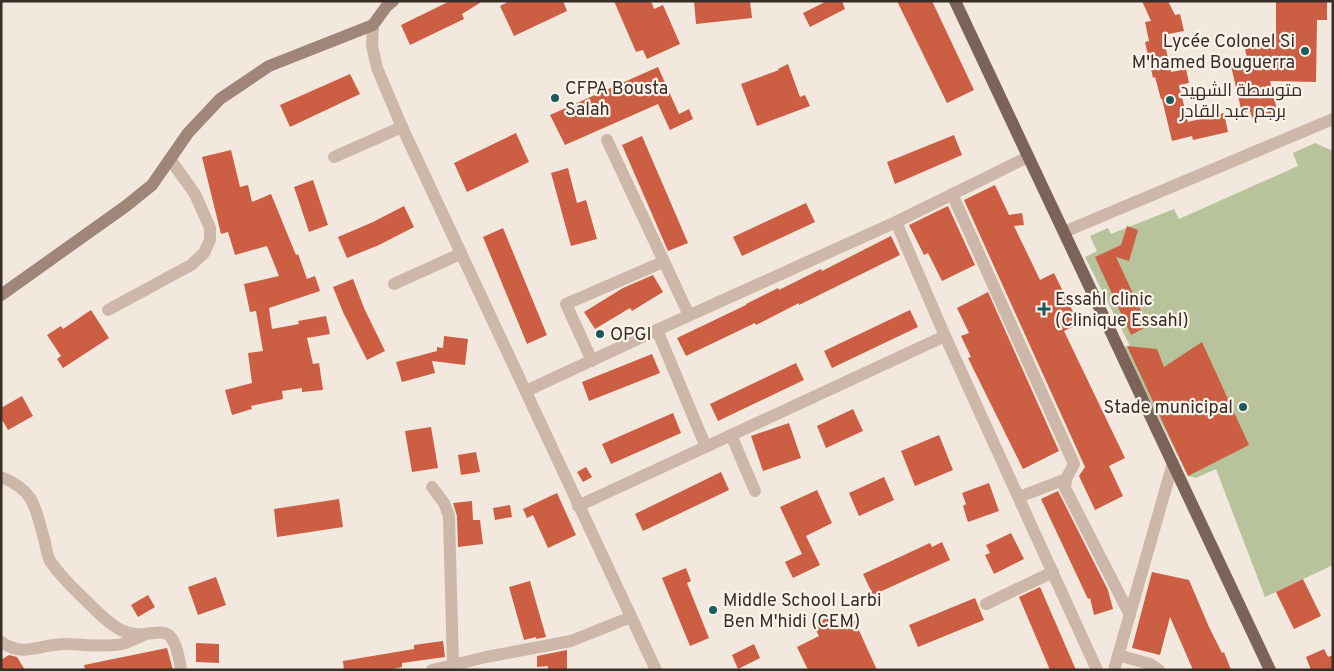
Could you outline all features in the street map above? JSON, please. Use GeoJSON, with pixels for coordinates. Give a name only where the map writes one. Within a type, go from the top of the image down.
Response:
{"type":"FeatureCollection","features":[{"type":"Feature","properties":{"kind":"main road"},"geometry":{"type":"LineString","coordinates":[[955,1],[1270,670]]}},
{"type":"Feature","properties":{"kind":"street"},"geometry":{"type":"LineString","coordinates":[[1,295],[126,206],[152,185],[188,133],[220,99],[270,66],[373,25],[386,7],[394,1]]}},
{"type":"Feature","properties":{"kind":"street"},"geometry":{"type":"LineString","coordinates":[[373,25],[372,46],[377,68],[402,126],[460,254],[656,670]]}},
{"type":"Feature","properties":{"kind":"street"},"geometry":{"type":"LineString","coordinates":[[1064,232],[1333,120]]}},
{"type":"Feature","properties":{"kind":"street"},"geometry":{"type":"LineString","coordinates":[[334,157],[402,126]]}},
{"type":"Feature","properties":{"kind":"street"},"geometry":{"type":"LineString","coordinates":[[607,140],[689,316]]}},
{"type":"Feature","properties":{"kind":"street"},"geometry":{"type":"LineString","coordinates":[[526,391],[896,222],[1028,157]]}},
{"type":"Feature","properties":{"kind":"street"},"geometry":{"type":"LineString","coordinates":[[108,310],[191,265],[204,253],[210,240],[210,228],[195,194],[170,159]]}},
{"type":"Feature","properties":{"kind":"street"},"geometry":{"type":"LineString","coordinates":[[952,194],[1074,464],[1066,479],[1065,488],[1130,615]]}},
{"type":"Feature","properties":{"kind":"street"},"geometry":{"type":"LineString","coordinates":[[896,222],[945,336],[1097,670]]}},
{"type":"Feature","properties":{"kind":"street"},"geometry":{"type":"LineString","coordinates":[[394,284],[460,254]]}},
{"type":"Feature","properties":{"kind":"street"},"geometry":{"type":"LineString","coordinates":[[592,361],[566,304],[663,262]]}},
{"type":"Feature","properties":{"kind":"street"},"geometry":{"type":"LineString","coordinates":[[657,330],[706,447]]}},
{"type":"Feature","properties":{"kind":"street"},"geometry":{"type":"LineString","coordinates":[[578,506],[945,336]]}},
{"type":"Feature","properties":{"kind":"street"},"geometry":{"type":"LineString","coordinates":[[731,435],[755,491]]}},
{"type":"Feature","properties":{"kind":"street"},"geometry":{"type":"LineString","coordinates":[[1114,670],[1173,463]]}},
{"type":"Feature","properties":{"kind":"street"},"geometry":{"type":"LineString","coordinates":[[1,477],[12,481],[27,492],[35,506],[50,560],[70,585],[96,610],[120,629],[133,634],[146,634]]}},
{"type":"Feature","properties":{"kind":"street"},"geometry":{"type":"LineString","coordinates":[[1019,497],[1066,479]]}},
{"type":"Feature","properties":{"kind":"street"},"geometry":{"type":"LineString","coordinates":[[432,487],[444,503],[448,516],[454,665]]}},
{"type":"Feature","properties":{"kind":"street"},"geometry":{"type":"LineString","coordinates":[[986,604],[1053,572]]}},
{"type":"Feature","properties":{"kind":"street"},"geometry":{"type":"LineString","coordinates":[[432,670],[572,642],[631,617]]}},
{"type":"Feature","properties":{"kind":"street"},"geometry":{"type":"LineString","coordinates":[[1,642],[18,650],[33,650],[49,645],[64,644],[104,646],[123,643],[157,631],[165,632],[172,639],[178,650],[181,670]]}},
{"type":"Feature","properties":{"kind":"street"},"geometry":{"type":"LineString","coordinates":[[1118,655],[1156,667],[1159,670]]}},
{"type":"Feature","properties":{"kind":"green space","name":"Stade municipal"},"geometry":{"type":"Polygon","coordinates":[[[1315,143],[1333,151],[1333,565],[1265,597],[1216,469],[1196,478],[1188,476],[1123,347],[1130,346],[1085,257],[1097,251],[1090,236],[1108,228],[1111,234],[1174,209],[1179,219],[1298,166],[1293,153],[1315,143]]]}},
{"type":"Feature","properties":{"kind":"building"},"geometry":{"type":"Polygon","coordinates":[[[450,1],[483,1],[462,14],[464,19],[410,45],[401,25],[450,1]]]}},
{"type":"Feature","properties":{"kind":"building"},"geometry":{"type":"Polygon","coordinates":[[[510,1],[563,1],[567,11],[514,36],[500,6],[510,1]]]}},
{"type":"Feature","properties":{"kind":"building"},"geometry":{"type":"Polygon","coordinates":[[[614,1],[651,1],[654,9],[663,5],[680,44],[647,59],[643,50],[636,52],[614,1]]]}},
{"type":"Feature","properties":{"kind":"building"},"geometry":{"type":"Polygon","coordinates":[[[694,1],[750,1],[752,18],[696,24],[694,1]]]}},
{"type":"Feature","properties":{"kind":"building"},"geometry":{"type":"Polygon","coordinates":[[[827,1],[842,1],[845,9],[810,27],[803,13],[827,1]]]}},
{"type":"Feature","properties":{"kind":"building"},"geometry":{"type":"Polygon","coordinates":[[[897,1],[932,1],[974,90],[947,103],[897,1]]]}},
{"type":"Feature","properties":{"kind":"building"},"geometry":{"type":"Polygon","coordinates":[[[1142,1],[1168,1],[1175,15],[1180,14],[1184,31],[1163,35],[1171,72],[1186,69],[1189,83],[1179,85],[1188,122],[1224,113],[1228,132],[1193,140],[1192,136],[1172,141],[1162,99],[1155,77],[1153,78],[1145,42],[1149,41],[1145,22],[1151,21],[1142,1]]]}},
{"type":"Feature","properties":{"kind":"building"},"geometry":{"type":"Polygon","coordinates":[[[1276,1],[1327,1],[1327,20],[1317,20],[1316,82],[1270,81],[1278,114],[1253,120],[1250,111],[1242,113],[1231,66],[1248,62],[1245,49],[1276,41],[1276,1]]]}},
{"type":"Feature","properties":{"kind":"building"},"geometry":{"type":"Polygon","coordinates":[[[788,64],[800,97],[805,95],[810,106],[757,126],[741,84],[779,70],[788,64]]]}},
{"type":"Feature","properties":{"kind":"building"},"geometry":{"type":"Polygon","coordinates":[[[658,67],[679,114],[689,109],[693,119],[670,130],[658,104],[565,145],[550,115],[658,67]]]}},
{"type":"Feature","properties":{"kind":"building"},"geometry":{"type":"Polygon","coordinates":[[[350,74],[360,94],[290,127],[280,105],[350,74]]]}},
{"type":"Feature","properties":{"kind":"building"},"geometry":{"type":"Polygon","coordinates":[[[516,133],[529,162],[467,192],[454,163],[516,133]]]}},
{"type":"Feature","properties":{"kind":"building"},"geometry":{"type":"Polygon","coordinates":[[[954,135],[962,155],[895,184],[887,162],[954,135]]]}},
{"type":"Feature","properties":{"kind":"building"},"geometry":{"type":"Polygon","coordinates":[[[642,136],[688,243],[668,251],[622,145],[642,136]]]}},
{"type":"Feature","properties":{"kind":"building"},"geometry":{"type":"Polygon","coordinates":[[[231,150],[240,187],[248,185],[252,202],[271,194],[307,279],[315,276],[320,291],[269,308],[272,329],[299,324],[298,321],[326,316],[330,334],[307,338],[313,364],[319,363],[323,390],[302,392],[302,388],[282,391],[283,399],[251,406],[252,409],[232,415],[225,390],[252,383],[248,353],[263,351],[256,311],[250,312],[244,284],[279,276],[267,246],[235,255],[228,232],[221,234],[202,157],[231,150]]]}},
{"type":"Feature","properties":{"kind":"building"},"geometry":{"type":"Polygon","coordinates":[[[568,168],[577,203],[586,200],[597,239],[571,246],[551,173],[568,168]]]}},
{"type":"Feature","properties":{"kind":"building"},"geometry":{"type":"Polygon","coordinates":[[[313,180],[328,225],[309,232],[294,187],[313,180]]]}},
{"type":"Feature","properties":{"kind":"building"},"geometry":{"type":"Polygon","coordinates":[[[995,185],[1009,215],[1022,213],[1024,225],[1014,226],[1040,280],[1054,273],[1079,324],[1064,331],[1125,458],[1109,466],[1123,496],[1095,510],[1079,476],[1085,467],[964,200],[995,185]]]}},
{"type":"Feature","properties":{"kind":"building"},"geometry":{"type":"Polygon","coordinates":[[[806,203],[815,222],[742,256],[733,237],[806,203]]]}},
{"type":"Feature","properties":{"kind":"building"},"geometry":{"type":"Polygon","coordinates":[[[404,206],[414,227],[379,245],[347,258],[338,237],[404,206]]]}},
{"type":"Feature","properties":{"kind":"building"},"geometry":{"type":"Polygon","coordinates":[[[948,206],[975,265],[942,281],[928,253],[924,255],[909,225],[948,206]]]}},
{"type":"Feature","properties":{"kind":"building"},"geometry":{"type":"Polygon","coordinates":[[[1127,226],[1138,230],[1129,261],[1116,257],[1148,326],[1131,335],[1095,257],[1121,245],[1127,226]]]}},
{"type":"Feature","properties":{"kind":"building"},"geometry":{"type":"Polygon","coordinates":[[[503,228],[547,335],[527,344],[483,237],[503,228]]]}},
{"type":"Feature","properties":{"kind":"building"},"geometry":{"type":"Polygon","coordinates":[[[891,236],[900,255],[799,305],[799,303],[756,325],[755,323],[686,356],[677,338],[778,288],[779,290],[821,269],[822,271],[891,236]]]}},
{"type":"Feature","properties":{"kind":"building"},"geometry":{"type":"Polygon","coordinates":[[[653,275],[663,292],[632,311],[630,308],[595,329],[584,312],[623,288],[653,275]]]}},
{"type":"Feature","properties":{"kind":"building"},"geometry":{"type":"Polygon","coordinates":[[[353,279],[364,308],[385,351],[367,360],[333,287],[353,279]]]}},
{"type":"Feature","properties":{"kind":"building"},"geometry":{"type":"Polygon","coordinates":[[[988,292],[1059,451],[1023,469],[968,358],[971,357],[961,336],[969,333],[957,308],[988,292]]]}},
{"type":"Feature","properties":{"kind":"building"},"geometry":{"type":"Polygon","coordinates":[[[91,310],[109,338],[63,368],[57,359],[61,356],[47,335],[61,326],[63,329],[91,310]]]}},
{"type":"Feature","properties":{"kind":"building"},"geometry":{"type":"Polygon","coordinates":[[[910,310],[918,327],[832,368],[824,351],[910,310]]]}},
{"type":"Feature","properties":{"kind":"building"},"geometry":{"type":"Polygon","coordinates":[[[444,336],[468,339],[465,365],[432,361],[435,373],[402,382],[396,362],[437,351],[437,347],[443,348],[444,336]]]}},
{"type":"Feature","properties":{"kind":"building"},"geometry":{"type":"Polygon","coordinates":[[[1202,342],[1249,445],[1188,476],[1127,346],[1157,349],[1164,367],[1202,342]]]}},
{"type":"Feature","properties":{"kind":"building"},"geometry":{"type":"Polygon","coordinates":[[[652,354],[660,373],[589,401],[582,382],[652,354]]]}},
{"type":"Feature","properties":{"kind":"building"},"geometry":{"type":"Polygon","coordinates":[[[796,363],[804,380],[718,421],[710,404],[796,363]]]}},
{"type":"Feature","properties":{"kind":"building"},"geometry":{"type":"Polygon","coordinates":[[[22,396],[33,416],[8,430],[1,418],[1,408],[22,396]]]}},
{"type":"Feature","properties":{"kind":"building"},"geometry":{"type":"Polygon","coordinates":[[[853,409],[863,431],[826,448],[817,426],[853,409]]]}},
{"type":"Feature","properties":{"kind":"building"},"geometry":{"type":"Polygon","coordinates":[[[673,413],[681,433],[611,464],[602,444],[673,413]]]}},
{"type":"Feature","properties":{"kind":"building"},"geometry":{"type":"Polygon","coordinates":[[[789,423],[801,458],[763,471],[751,436],[789,423]]]}},
{"type":"Feature","properties":{"kind":"building"},"geometry":{"type":"Polygon","coordinates":[[[431,427],[438,468],[412,472],[405,431],[431,427]]]}},
{"type":"Feature","properties":{"kind":"building"},"geometry":{"type":"Polygon","coordinates":[[[939,435],[953,470],[915,486],[901,451],[939,435]]]}},
{"type":"Feature","properties":{"kind":"building"},"geometry":{"type":"Polygon","coordinates":[[[476,452],[480,472],[461,475],[458,455],[476,452]]]}},
{"type":"Feature","properties":{"kind":"building"},"geometry":{"type":"Polygon","coordinates":[[[586,467],[592,477],[583,482],[577,472],[586,467]]]}},
{"type":"Feature","properties":{"kind":"building"},"geometry":{"type":"Polygon","coordinates":[[[721,472],[729,490],[643,531],[635,514],[721,472]]]}},
{"type":"Feature","properties":{"kind":"building"},"geometry":{"type":"Polygon","coordinates":[[[884,477],[894,500],[859,516],[849,493],[884,477]]]}},
{"type":"Feature","properties":{"kind":"building"},"geometry":{"type":"Polygon","coordinates":[[[989,483],[999,511],[968,522],[963,506],[966,504],[962,493],[989,483]]]}},
{"type":"Feature","properties":{"kind":"building"},"geometry":{"type":"Polygon","coordinates":[[[817,490],[832,523],[806,536],[820,565],[793,578],[785,562],[802,554],[780,507],[817,490]]]}},
{"type":"Feature","properties":{"kind":"building"},"geometry":{"type":"Polygon","coordinates":[[[1058,491],[1108,590],[1113,609],[1094,615],[1090,598],[1088,599],[1041,499],[1058,491]]]}},
{"type":"Feature","properties":{"kind":"building"},"geometry":{"type":"Polygon","coordinates":[[[557,493],[576,535],[548,548],[533,515],[527,518],[523,509],[557,493]]]}},
{"type":"Feature","properties":{"kind":"building"},"geometry":{"type":"Polygon","coordinates":[[[339,499],[343,527],[277,537],[274,509],[339,499]]]}},
{"type":"Feature","properties":{"kind":"building"},"geometry":{"type":"Polygon","coordinates":[[[472,501],[473,520],[480,520],[483,544],[458,547],[457,516],[453,503],[472,501]]]}},
{"type":"Feature","properties":{"kind":"building"},"geometry":{"type":"Polygon","coordinates":[[[510,505],[512,517],[495,520],[493,508],[510,505]]]}},
{"type":"Feature","properties":{"kind":"building"},"geometry":{"type":"Polygon","coordinates":[[[1011,533],[1024,559],[994,574],[985,555],[990,553],[986,545],[1011,533]]]}},
{"type":"Feature","properties":{"kind":"building"},"geometry":{"type":"Polygon","coordinates":[[[942,542],[950,560],[873,595],[863,574],[930,543],[932,547],[942,542]]]}},
{"type":"Feature","properties":{"kind":"building"},"geometry":{"type":"Polygon","coordinates":[[[686,568],[691,581],[687,583],[709,638],[690,646],[662,578],[686,568]]]}},
{"type":"Feature","properties":{"kind":"building"},"geometry":{"type":"Polygon","coordinates":[[[1152,572],[1189,580],[1209,627],[1222,653],[1224,652],[1231,670],[1193,670],[1170,617],[1160,655],[1132,648],[1152,572]]]}},
{"type":"Feature","properties":{"kind":"building"},"geometry":{"type":"Polygon","coordinates":[[[216,577],[226,605],[198,615],[188,587],[216,577]]]}},
{"type":"Feature","properties":{"kind":"building"},"geometry":{"type":"Polygon","coordinates":[[[1303,579],[1321,616],[1294,629],[1276,592],[1303,579]]]}},
{"type":"Feature","properties":{"kind":"building"},"geometry":{"type":"Polygon","coordinates":[[[530,581],[546,637],[524,640],[509,587],[530,581]]]}},
{"type":"Feature","properties":{"kind":"building"},"geometry":{"type":"Polygon","coordinates":[[[1040,587],[1076,670],[1050,670],[1019,597],[1040,587]]]}},
{"type":"Feature","properties":{"kind":"building"},"geometry":{"type":"Polygon","coordinates":[[[148,595],[155,607],[138,617],[131,605],[148,595]]]}},
{"type":"Feature","properties":{"kind":"building"},"geometry":{"type":"Polygon","coordinates":[[[975,598],[984,620],[918,647],[909,625],[975,598]]]}},
{"type":"Feature","properties":{"kind":"building"},"geometry":{"type":"Polygon","coordinates":[[[832,615],[837,624],[852,615],[877,670],[808,670],[797,647],[819,636],[813,625],[832,615]]]}},
{"type":"Feature","properties":{"kind":"building"},"geometry":{"type":"Polygon","coordinates":[[[443,641],[445,657],[402,663],[402,667],[388,670],[344,670],[343,661],[414,649],[414,645],[443,641]]]}},
{"type":"Feature","properties":{"kind":"building"},"geometry":{"type":"Polygon","coordinates":[[[196,643],[219,644],[219,663],[196,662],[196,643]]]}},
{"type":"Feature","properties":{"kind":"building"},"geometry":{"type":"Polygon","coordinates":[[[754,644],[760,658],[738,669],[732,655],[754,644]]]}},
{"type":"Feature","properties":{"kind":"building"},"geometry":{"type":"Polygon","coordinates":[[[167,648],[173,670],[85,670],[84,665],[167,648]]]}},
{"type":"Feature","properties":{"kind":"building"},"geometry":{"type":"Polygon","coordinates":[[[1324,649],[1328,657],[1333,655],[1333,670],[1311,670],[1306,657],[1324,649]]]}},
{"type":"Feature","properties":{"kind":"building"},"geometry":{"type":"Polygon","coordinates":[[[567,650],[567,670],[548,670],[548,666],[537,667],[537,656],[567,650]]]}},
{"type":"Feature","properties":{"kind":"building"},"geometry":{"type":"Polygon","coordinates":[[[9,655],[17,657],[25,670],[1,670],[1,660],[9,655]]]}},
{"type":"Feature","properties":{"kind":"place","name":"Lycée Colonel Si M'hamed Bouguerra"},"geometry":{"type":"Point","coordinates":[1305,51]}},
{"type":"Feature","properties":{"kind":"place","name":"CFPA Bousta Salah"},"geometry":{"type":"Point","coordinates":[555,98]}},
{"type":"Feature","properties":{"kind":"place","name":"متوسطة الشهيد برجم عبد القادر"},"geometry":{"type":"Point","coordinates":[1170,100]}},
{"type":"Feature","properties":{"kind":"place","name":"Essahl clinic (Clinique Essahl)"},"geometry":{"type":"Point","coordinates":[1044,309]}},
{"type":"Feature","properties":{"kind":"place","name":"OPGI"},"geometry":{"type":"Point","coordinates":[600,334]}},
{"type":"Feature","properties":{"kind":"place","name":"Stade municipal"},"geometry":{"type":"Point","coordinates":[1243,407]}},
{"type":"Feature","properties":{"kind":"place","name":"Middle School Larbi Ben M'hidi (CEM)"},"geometry":{"type":"Point","coordinates":[713,610]}}]}
